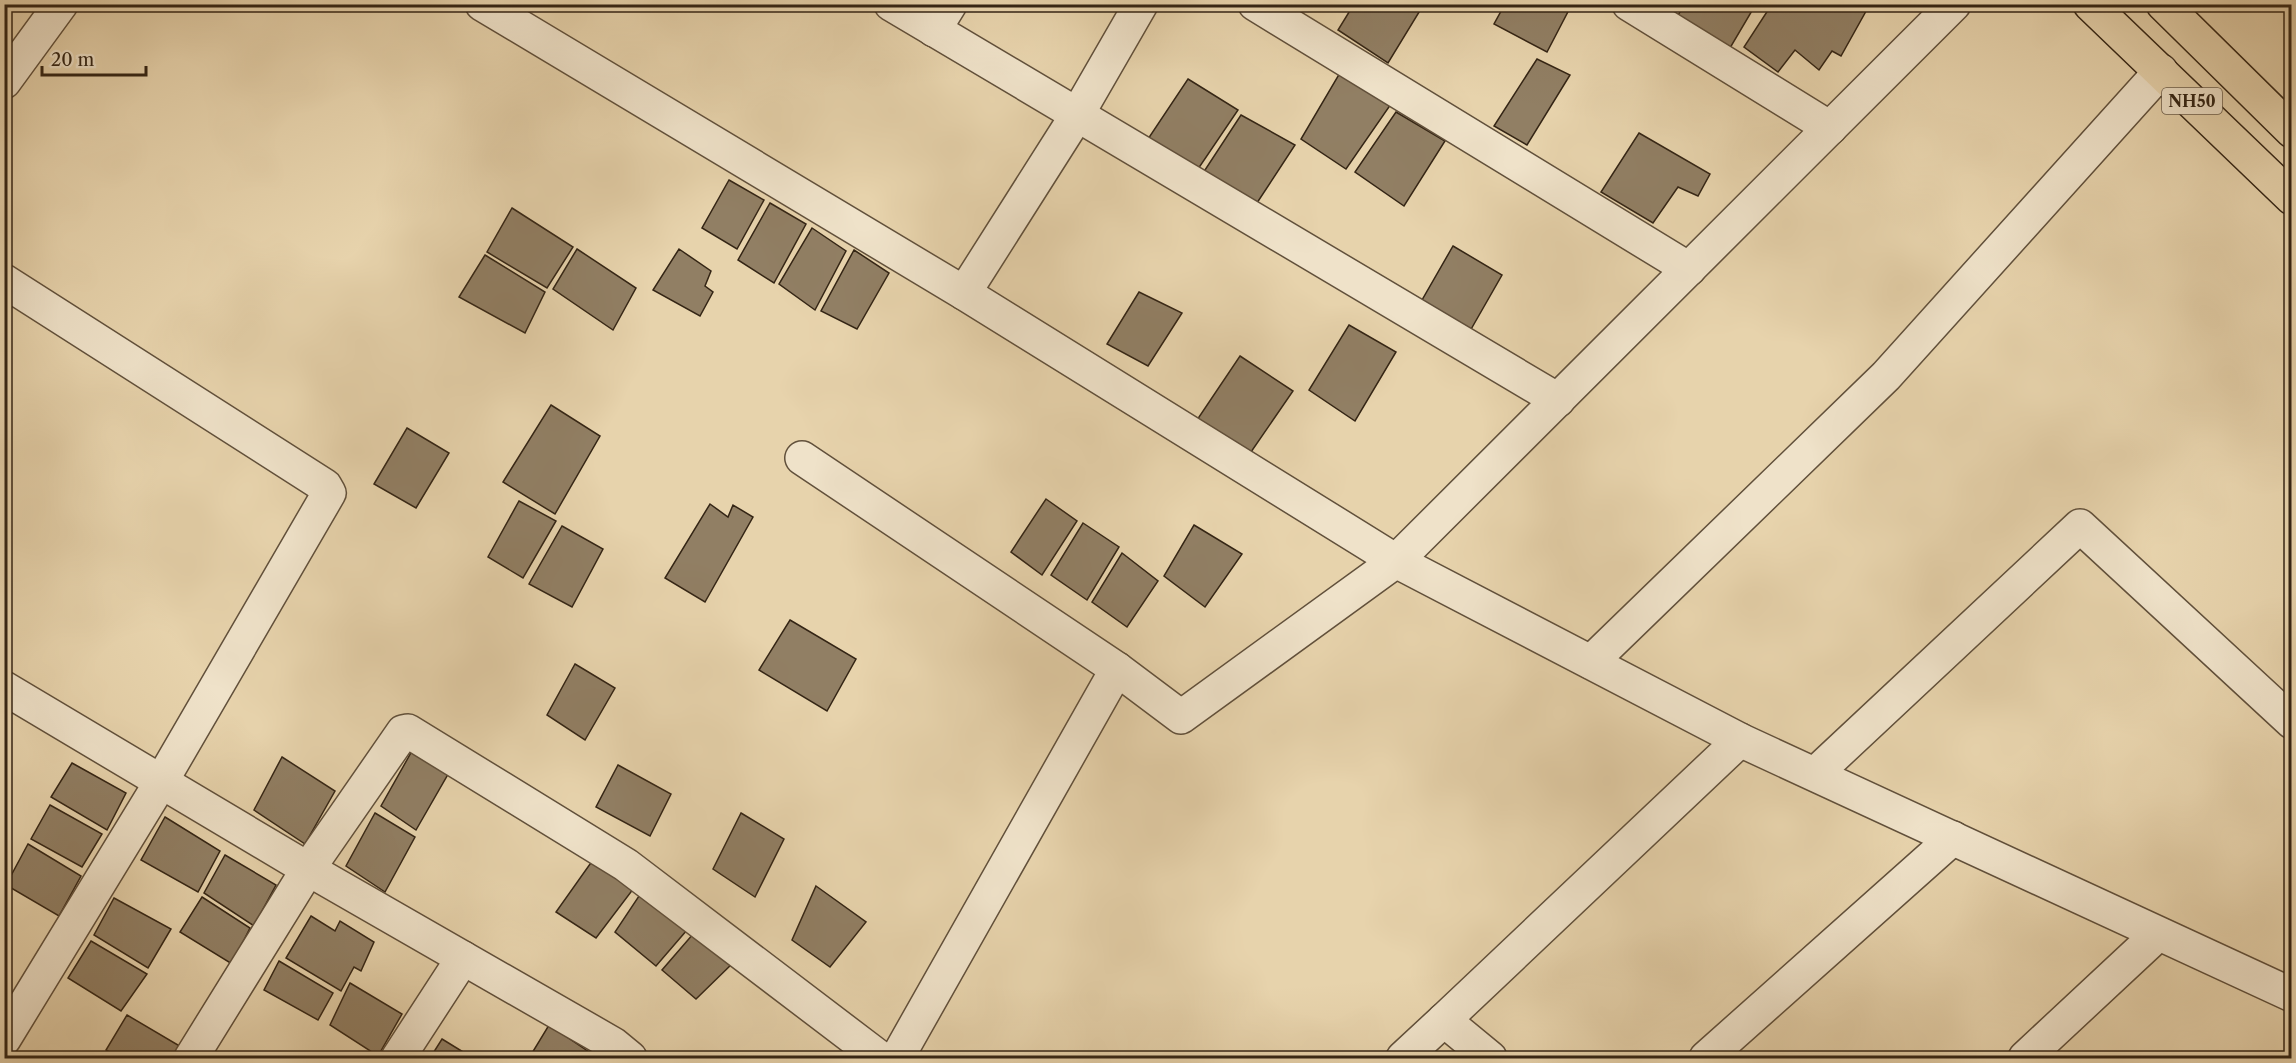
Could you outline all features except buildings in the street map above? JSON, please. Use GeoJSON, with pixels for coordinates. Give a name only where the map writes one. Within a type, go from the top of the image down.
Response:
{"type":"FeatureCollection","features":[{"type":"Feature","properties":{"kind":"highway","name":"NH50"},"geometry":{"type":"LineString","coordinates":[[2090,4],[2292,198]]}},
{"type":"Feature","properties":{"kind":"highway","name":"NH50"},"geometry":{"type":"LineString","coordinates":[[2163,4],[2292,130]]}},
{"type":"Feature","properties":{"kind":"street"},"geometry":{"type":"LineString","coordinates":[[4,82],[61,4]]}},
{"type":"Feature","properties":{"kind":"street"},"geometry":{"type":"LineString","coordinates":[[482,4],[964,293],[1396,561],[1740,740],[2292,995]]}},
{"type":"Feature","properties":{"kind":"street"},"geometry":{"type":"LineString","coordinates":[[891,4],[942,17],[1077,114],[1558,400]]}},
{"type":"Feature","properties":{"kind":"street"},"geometry":{"type":"LineString","coordinates":[[964,293],[1077,114],[1141,4]]}},
{"type":"Feature","properties":{"kind":"street"},"geometry":{"type":"LineString","coordinates":[[1255,4],[1689,269]]}},
{"type":"Feature","properties":{"kind":"street"},"geometry":{"type":"LineString","coordinates":[[1629,4],[1830,128]]}},
{"type":"Feature","properties":{"kind":"street"},"geometry":{"type":"LineString","coordinates":[[802,458],[1118,669],[1181,717],[1396,561],[1954,4]]}},
{"type":"Feature","properties":{"kind":"street"},"geometry":{"type":"LineString","coordinates":[[1591,662],[1887,376],[2161,72]]}},
{"type":"Feature","properties":{"kind":"street"},"geometry":{"type":"LineString","coordinates":[[4,281],[325,486],[329,493],[161,782],[4,1039]]}},
{"type":"Feature","properties":{"kind":"street"},"geometry":{"type":"LineString","coordinates":[[1815,774],[2080,526],[2292,722]]}},
{"type":"Feature","properties":{"kind":"street"},"geometry":{"type":"LineString","coordinates":[[897,1059],[1118,669]]}},
{"type":"Feature","properties":{"kind":"street"},"geometry":{"type":"LineString","coordinates":[[8,697],[161,782],[613,1044],[630,1059]]}},
{"type":"Feature","properties":{"kind":"street"},"geometry":{"type":"LineString","coordinates":[[191,1059],[308,869],[403,732],[408,731],[626,865],[880,1059]]}},
{"type":"Feature","properties":{"kind":"street"},"geometry":{"type":"LineString","coordinates":[[1403,1059],[1740,740]]}},
{"type":"Feature","properties":{"kind":"street"},"geometry":{"type":"LineString","coordinates":[[1706,1059],[1953,838]]}},
{"type":"Feature","properties":{"kind":"street"},"geometry":{"type":"LineString","coordinates":[[2025,1059],[2158,934]]}},
{"type":"Feature","properties":{"kind":"street"},"geometry":{"type":"LineString","coordinates":[[398,1059],[463,958]]}},
{"type":"Feature","properties":{"kind":"street"},"geometry":{"type":"LineString","coordinates":[[1444,1020],[1490,1059]]}}]}
